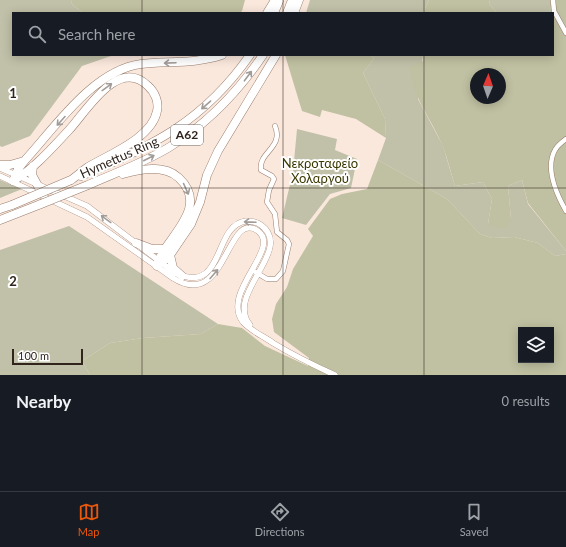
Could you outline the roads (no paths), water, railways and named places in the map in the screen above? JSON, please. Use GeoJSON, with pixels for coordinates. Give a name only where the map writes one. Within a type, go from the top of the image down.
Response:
{"type":"FeatureCollection","features":[{"type":"Feature","properties":{"kind":"highway"},"geometry":{"type":"LineString","coordinates":[[268,12],[275,0]]}},
{"type":"Feature","properties":{"kind":"highway"},"geometry":{"type":"LineString","coordinates":[[274,12],[280,0]]}},
{"type":"Feature","properties":{"kind":"highway"},"geometry":{"type":"LineString","coordinates":[[287,12],[292,0]]}},
{"type":"Feature","properties":{"kind":"highway"},"geometry":{"type":"LineString","coordinates":[[294,12],[299,0]]}},
{"type":"Feature","properties":{"kind":"highway"},"geometry":{"type":"LineString","coordinates":[[16,178],[26,159],[87,92],[106,76],[140,64],[201,61],[218,56]]}},
{"type":"Feature","properties":{"kind":"highway","name":"Hymettus Ring"},"geometry":{"type":"LineString","coordinates":[[0,209],[123,159],[162,139],[178,129],[226,86],[249,56]]}},
{"type":"Feature","properties":{"kind":"highway","name":"Hymettus Ring"},"geometry":{"type":"LineString","coordinates":[[0,220],[124,170],[168,148],[199,126],[238,89],[262,56]]}},
{"type":"Feature","properties":{"kind":"highway"},"geometry":{"type":"LineString","coordinates":[[159,263],[196,213],[208,175],[221,145],[275,56]]}},
{"type":"Feature","properties":{"kind":"highway"},"geometry":{"type":"LineString","coordinates":[[16,178],[33,166],[70,129],[94,100],[108,86],[127,78],[134,78],[146,83],[155,94],[158,109],[152,124],[133,142],[86,168],[71,180]]}},
{"type":"Feature","properties":{"kind":"highway"},"geometry":{"type":"LineString","coordinates":[[0,165],[17,164],[26,159]]}},
{"type":"Feature","properties":{"kind":"highway"},"geometry":{"type":"LineString","coordinates":[[33,166],[33,179],[38,186]]}},
{"type":"Feature","properties":{"kind":"highway"},"geometry":{"type":"LineString","coordinates":[[88,185],[147,169],[163,170],[178,177],[187,188],[189,205],[178,233],[168,252],[173,268],[182,276]]}},
{"type":"Feature","properties":{"kind":"highway"},"geometry":{"type":"LineString","coordinates":[[136,243],[152,249],[168,252]]}},
{"type":"Feature","properties":{"kind":"street"},"geometry":{"type":"LineString","coordinates":[[553,0],[554,11],[566,33]]}},
{"type":"Feature","properties":{"kind":"street"},"geometry":{"type":"LineString","coordinates":[[252,270],[271,281],[280,277],[283,271],[289,244],[287,240],[277,232],[275,214],[267,202],[269,190],[274,179],[272,176],[261,170],[260,166],[276,142],[278,132],[275,126]]}},
{"type":"Feature","properties":{"kind":"street"},"geometry":{"type":"LineString","coordinates":[[566,139],[555,150],[551,161],[551,171],[566,211]]}},
{"type":"Feature","properties":{"kind":"street"},"geometry":{"type":"LineString","coordinates":[[0,168],[87,217],[182,276],[195,278],[206,273],[215,262],[231,230],[239,223],[251,221],[257,223],[266,230],[270,240],[269,251],[246,297],[244,304],[245,317],[251,326],[274,343]]}},
{"type":"Feature","properties":{"kind":"street"},"geometry":{"type":"LineString","coordinates":[[0,176],[16,178],[87,206],[136,243],[179,282],[190,285],[203,282],[216,272],[236,235],[243,230],[252,228],[259,232],[264,239],[264,244],[238,297],[239,312],[246,325],[297,358],[335,375]]}},
{"type":"Feature","properties":{"kind":"park label","name":"Νεκροταφείο Χολαργού"},"geometry":{"type":"Point","coordinates":[320,170]}}]}
